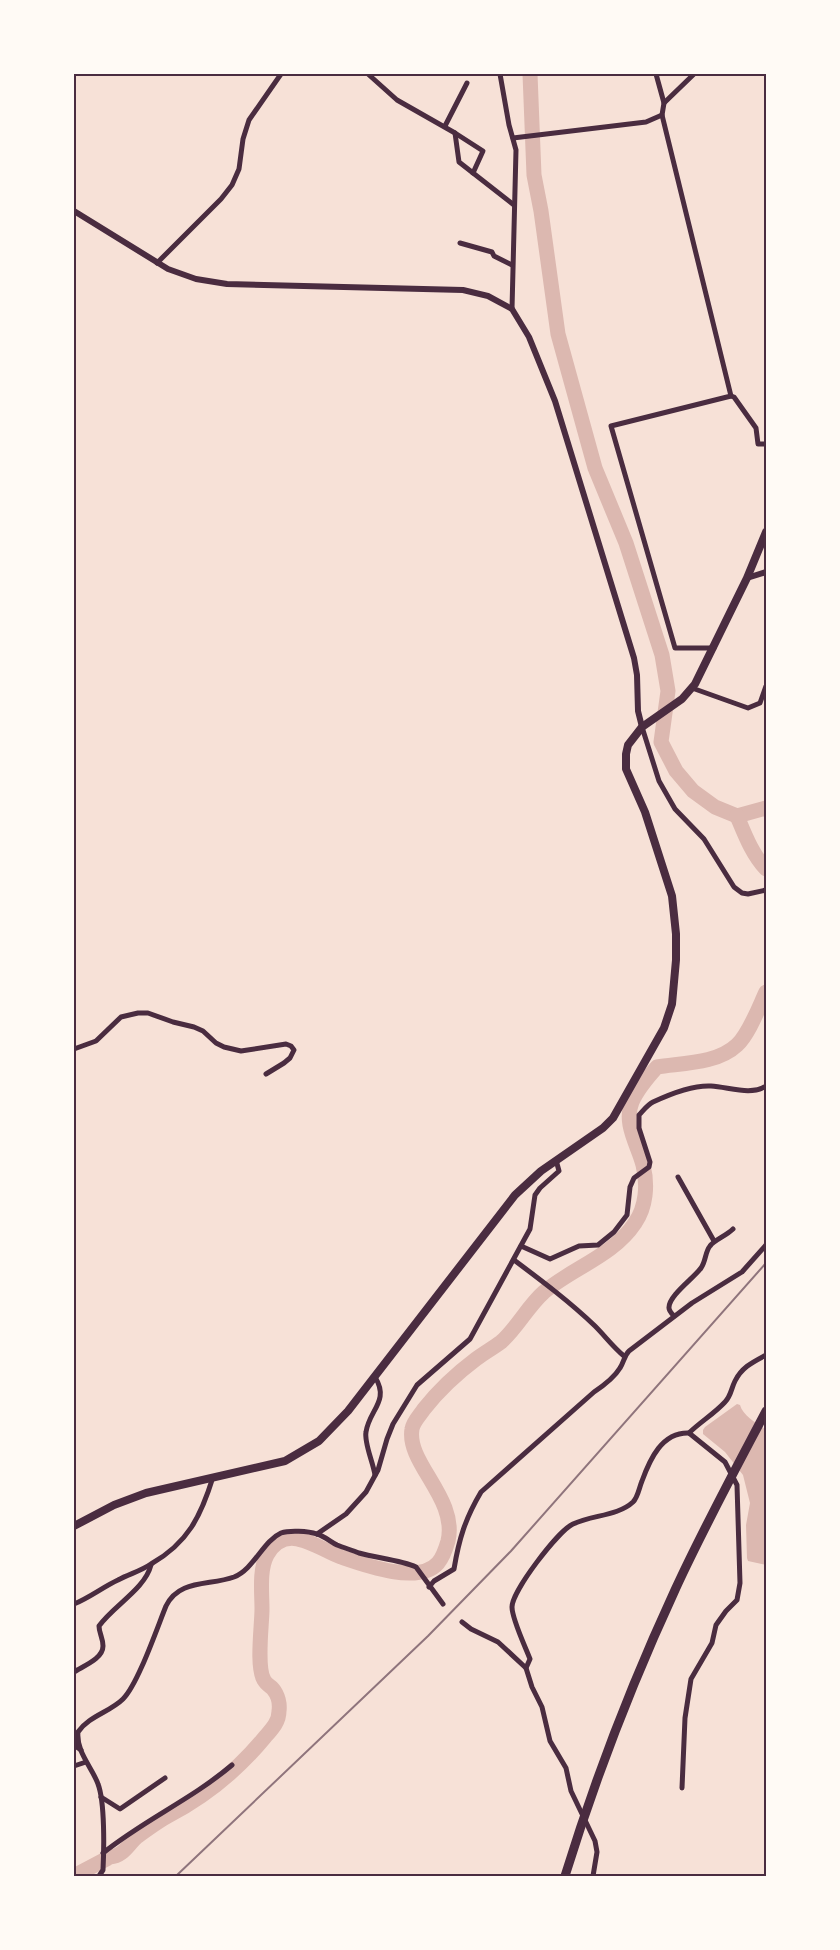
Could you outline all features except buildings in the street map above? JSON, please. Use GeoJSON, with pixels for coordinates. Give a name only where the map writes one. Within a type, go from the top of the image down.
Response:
{"type":"FeatureCollection","features":[{"type":"Feature","properties":{"kind":"highway"},"geometry":{"type":"LineString","coordinates":[[74,1526],[114,1505],[164,1488],[285,1461],[334,1428],[515,1195],[556,1160],[603,1128],[613,1118],[658,1040],[672,1004],[676,943],[675,909],[666,873],[642,803],[626,769],[628,745],[642,727],[682,699],[692,688],[714,648],[766,532]]}},
{"type":"Feature","properties":{"kind":"highway"},"geometry":{"type":"LineString","coordinates":[[565,1876],[597,1780],[675,1590],[766,1411]]}},
{"type":"Feature","properties":{"kind":"street"},"geometry":{"type":"LineString","coordinates":[[158,263],[221,199],[232,184],[238,169],[249,120],[281,74]]}},
{"type":"Feature","properties":{"kind":"street"},"geometry":{"type":"LineString","coordinates":[[368,74],[397,100],[445,126],[483,151],[473,173]]}},
{"type":"Feature","properties":{"kind":"street"},"geometry":{"type":"LineString","coordinates":[[500,74],[508,125],[516,150],[512,309]]}},
{"type":"Feature","properties":{"kind":"street"},"geometry":{"type":"LineString","coordinates":[[656,74],[664,103],[662,115],[731,396],[756,428],[758,444],[766,444]]}},
{"type":"Feature","properties":{"kind":"street"},"geometry":{"type":"LineString","coordinates":[[664,103],[694,74]]}},
{"type":"Feature","properties":{"kind":"street"},"geometry":{"type":"LineString","coordinates":[[445,126],[467,82]]}},
{"type":"Feature","properties":{"kind":"street"},"geometry":{"type":"LineString","coordinates":[[513,138],[646,122],[662,115]]}},
{"type":"Feature","properties":{"kind":"street"},"geometry":{"type":"LineString","coordinates":[[455,133],[459,162],[514,205]]}},
{"type":"Feature","properties":{"kind":"street"},"geometry":{"type":"LineString","coordinates":[[74,211],[158,263],[189,277],[227,284],[463,290],[489,296],[512,309],[529,337],[555,401],[599,542],[634,658],[638,711],[659,781],[675,809],[704,839],[736,890],[748,894],[765,890]]}},
{"type":"Feature","properties":{"kind":"street"},"geometry":{"type":"LineString","coordinates":[[460,243],[492,252],[494,256],[512,264]]}},
{"type":"Feature","properties":{"kind":"street"},"geometry":{"type":"LineString","coordinates":[[714,648],[675,648],[611,426],[731,396]]}},
{"type":"Feature","properties":{"kind":"street"},"geometry":{"type":"LineString","coordinates":[[747,578],[766,572]]}},
{"type":"Feature","properties":{"kind":"street"},"geometry":{"type":"LineString","coordinates":[[692,688],[748,708],[760,703],[766,686]]}},
{"type":"Feature","properties":{"kind":"street"},"geometry":{"type":"LineString","coordinates":[[74,1049],[96,1041],[121,1017],[128,1014],[148,1013],[203,1031],[216,1043],[241,1051],[279,1045],[291,1046],[294,1050],[290,1058],[266,1074]]}},
{"type":"Feature","properties":{"kind":"street"},"geometry":{"type":"LineString","coordinates":[[521,1246],[550,1259],[579,1246],[598,1245],[614,1232],[627,1215],[630,1187],[634,1178],[649,1167],[650,1162],[639,1128],[639,1115],[651,1103],[694,1087],[712,1086],[742,1091],[761,1089],[766,1086]]}},
{"type":"Feature","properties":{"kind":"street"},"geometry":{"type":"LineString","coordinates":[[317,1534],[346,1514],[366,1492],[375,1476],[387,1438],[417,1385],[470,1339],[514,1260],[533,1220],[535,1195],[559,1171],[556,1160]]}},
{"type":"Feature","properties":{"kind":"street"},"geometry":{"type":"LineString","coordinates":[[678,1177],[714,1241]]}},
{"type":"Feature","properties":{"kind":"street"},"geometry":{"type":"LineString","coordinates":[[674,1316],[669,1308],[670,1302],[704,1265],[709,1247],[714,1241],[725,1237],[733,1229]]}},
{"type":"Feature","properties":{"kind":"street"},"geometry":{"type":"LineString","coordinates":[[429,1587],[434,1581],[454,1569],[460,1535],[471,1508],[481,1492],[604,1385],[621,1366],[624,1356],[674,1316],[742,1272],[766,1245]]}},
{"type":"Feature","properties":{"kind":"street"},"geometry":{"type":"LineString","coordinates":[[514,1260],[556,1292],[596,1327],[624,1356]]}},
{"type":"Feature","properties":{"kind":"street"},"geometry":{"type":"LineString","coordinates":[[689,1434],[731,1395],[740,1374],[747,1365],[766,1355]]}},
{"type":"Feature","properties":{"kind":"street"},"geometry":{"type":"LineString","coordinates":[[375,1377],[380,1385],[380,1397],[369,1421],[366,1438],[375,1476]]}},
{"type":"Feature","properties":{"kind":"street"},"geometry":{"type":"LineString","coordinates":[[526,1668],[530,1659],[514,1621],[512,1604],[514,1597],[540,1559],[566,1528],[575,1523],[626,1508],[636,1499],[647,1466],[654,1454],[672,1436],[682,1433],[689,1434],[725,1462],[737,1485],[740,1583],[737,1600],[716,1625],[712,1643],[692,1679],[685,1718],[682,1788]]}},
{"type":"Feature","properties":{"kind":"street"},"geometry":{"type":"LineString","coordinates":[[74,1604],[115,1581],[151,1565],[179,1544],[203,1507],[213,1477]]}},
{"type":"Feature","properties":{"kind":"street"},"geometry":{"type":"LineString","coordinates":[[99,1876],[103,1870],[104,1855],[101,1797],[98,1784],[81,1750],[77,1738],[78,1732],[87,1722],[123,1699],[128,1692],[170,1597],[185,1587],[235,1576],[242,1572],[273,1539],[281,1533],[290,1532],[317,1534],[340,1546],[377,1558],[411,1564],[416,1567],[443,1604]]}},
{"type":"Feature","properties":{"kind":"street"},"geometry":{"type":"LineString","coordinates":[[74,1672],[101,1653],[104,1643],[98,1630],[99,1626],[127,1599],[149,1572],[151,1565]]}},
{"type":"Feature","properties":{"kind":"street"},"geometry":{"type":"LineString","coordinates":[[462,1622],[498,1642],[526,1668],[542,1707],[550,1741],[566,1768],[571,1791],[595,1841],[597,1852],[593,1876]]}},
{"type":"Feature","properties":{"kind":"street"},"geometry":{"type":"LineString","coordinates":[[74,1740],[75,1746],[81,1750]]}},
{"type":"Feature","properties":{"kind":"street"},"geometry":{"type":"LineString","coordinates":[[74,1766],[86,1762]]}},
{"type":"Feature","properties":{"kind":"street"},"geometry":{"type":"LineString","coordinates":[[104,1855],[128,1833],[184,1799],[232,1765]]}},
{"type":"Feature","properties":{"kind":"street"},"geometry":{"type":"LineString","coordinates":[[101,1797],[120,1809],[165,1778]]}},
{"type":"Feature","properties":{"kind":"shaded area"},"geometry":{"type":"Polygon","coordinates":[[[737,1404],[747,1416],[766,1430],[766,1565],[748,1561],[747,1558],[746,1525],[750,1503],[743,1475],[725,1452],[703,1434],[705,1427],[737,1404]]]}},
{"type":"Feature","properties":{"kind":"waterway"},"geometry":{"type":"LineString","coordinates":[[530,74],[534,175],[558,334],[595,468],[626,543],[662,655],[668,691],[661,742],[676,771],[693,791],[715,807],[737,816],[766,808]]}},
{"type":"Feature","properties":{"kind":"waterway"},"geometry":{"type":"LineString","coordinates":[[737,816],[753,851],[766,869]]}},
{"type":"Feature","properties":{"kind":"waterway"},"geometry":{"type":"LineString","coordinates":[[74,1876],[119,1854],[149,1828],[208,1791],[244,1760],[275,1725],[279,1715],[278,1700],[275,1691],[264,1680],[260,1666],[262,1574],[264,1561],[275,1545],[292,1538],[302,1540],[341,1557],[405,1573],[429,1569],[438,1563],[448,1541],[449,1525],[446,1510],[416,1455],[412,1442],[412,1429],[415,1421],[455,1376],[501,1342],[544,1292],[604,1253],[626,1234],[639,1217],[645,1196],[643,1165],[629,1118],[632,1102],[637,1093],[657,1067],[720,1056],[737,1045],[750,1027],[766,992]]}},
{"type":"Feature","properties":{"kind":"railway"},"geometry":{"type":"LineString","coordinates":[[176,1876],[428,1636],[511,1551],[766,1263]]}}]}
